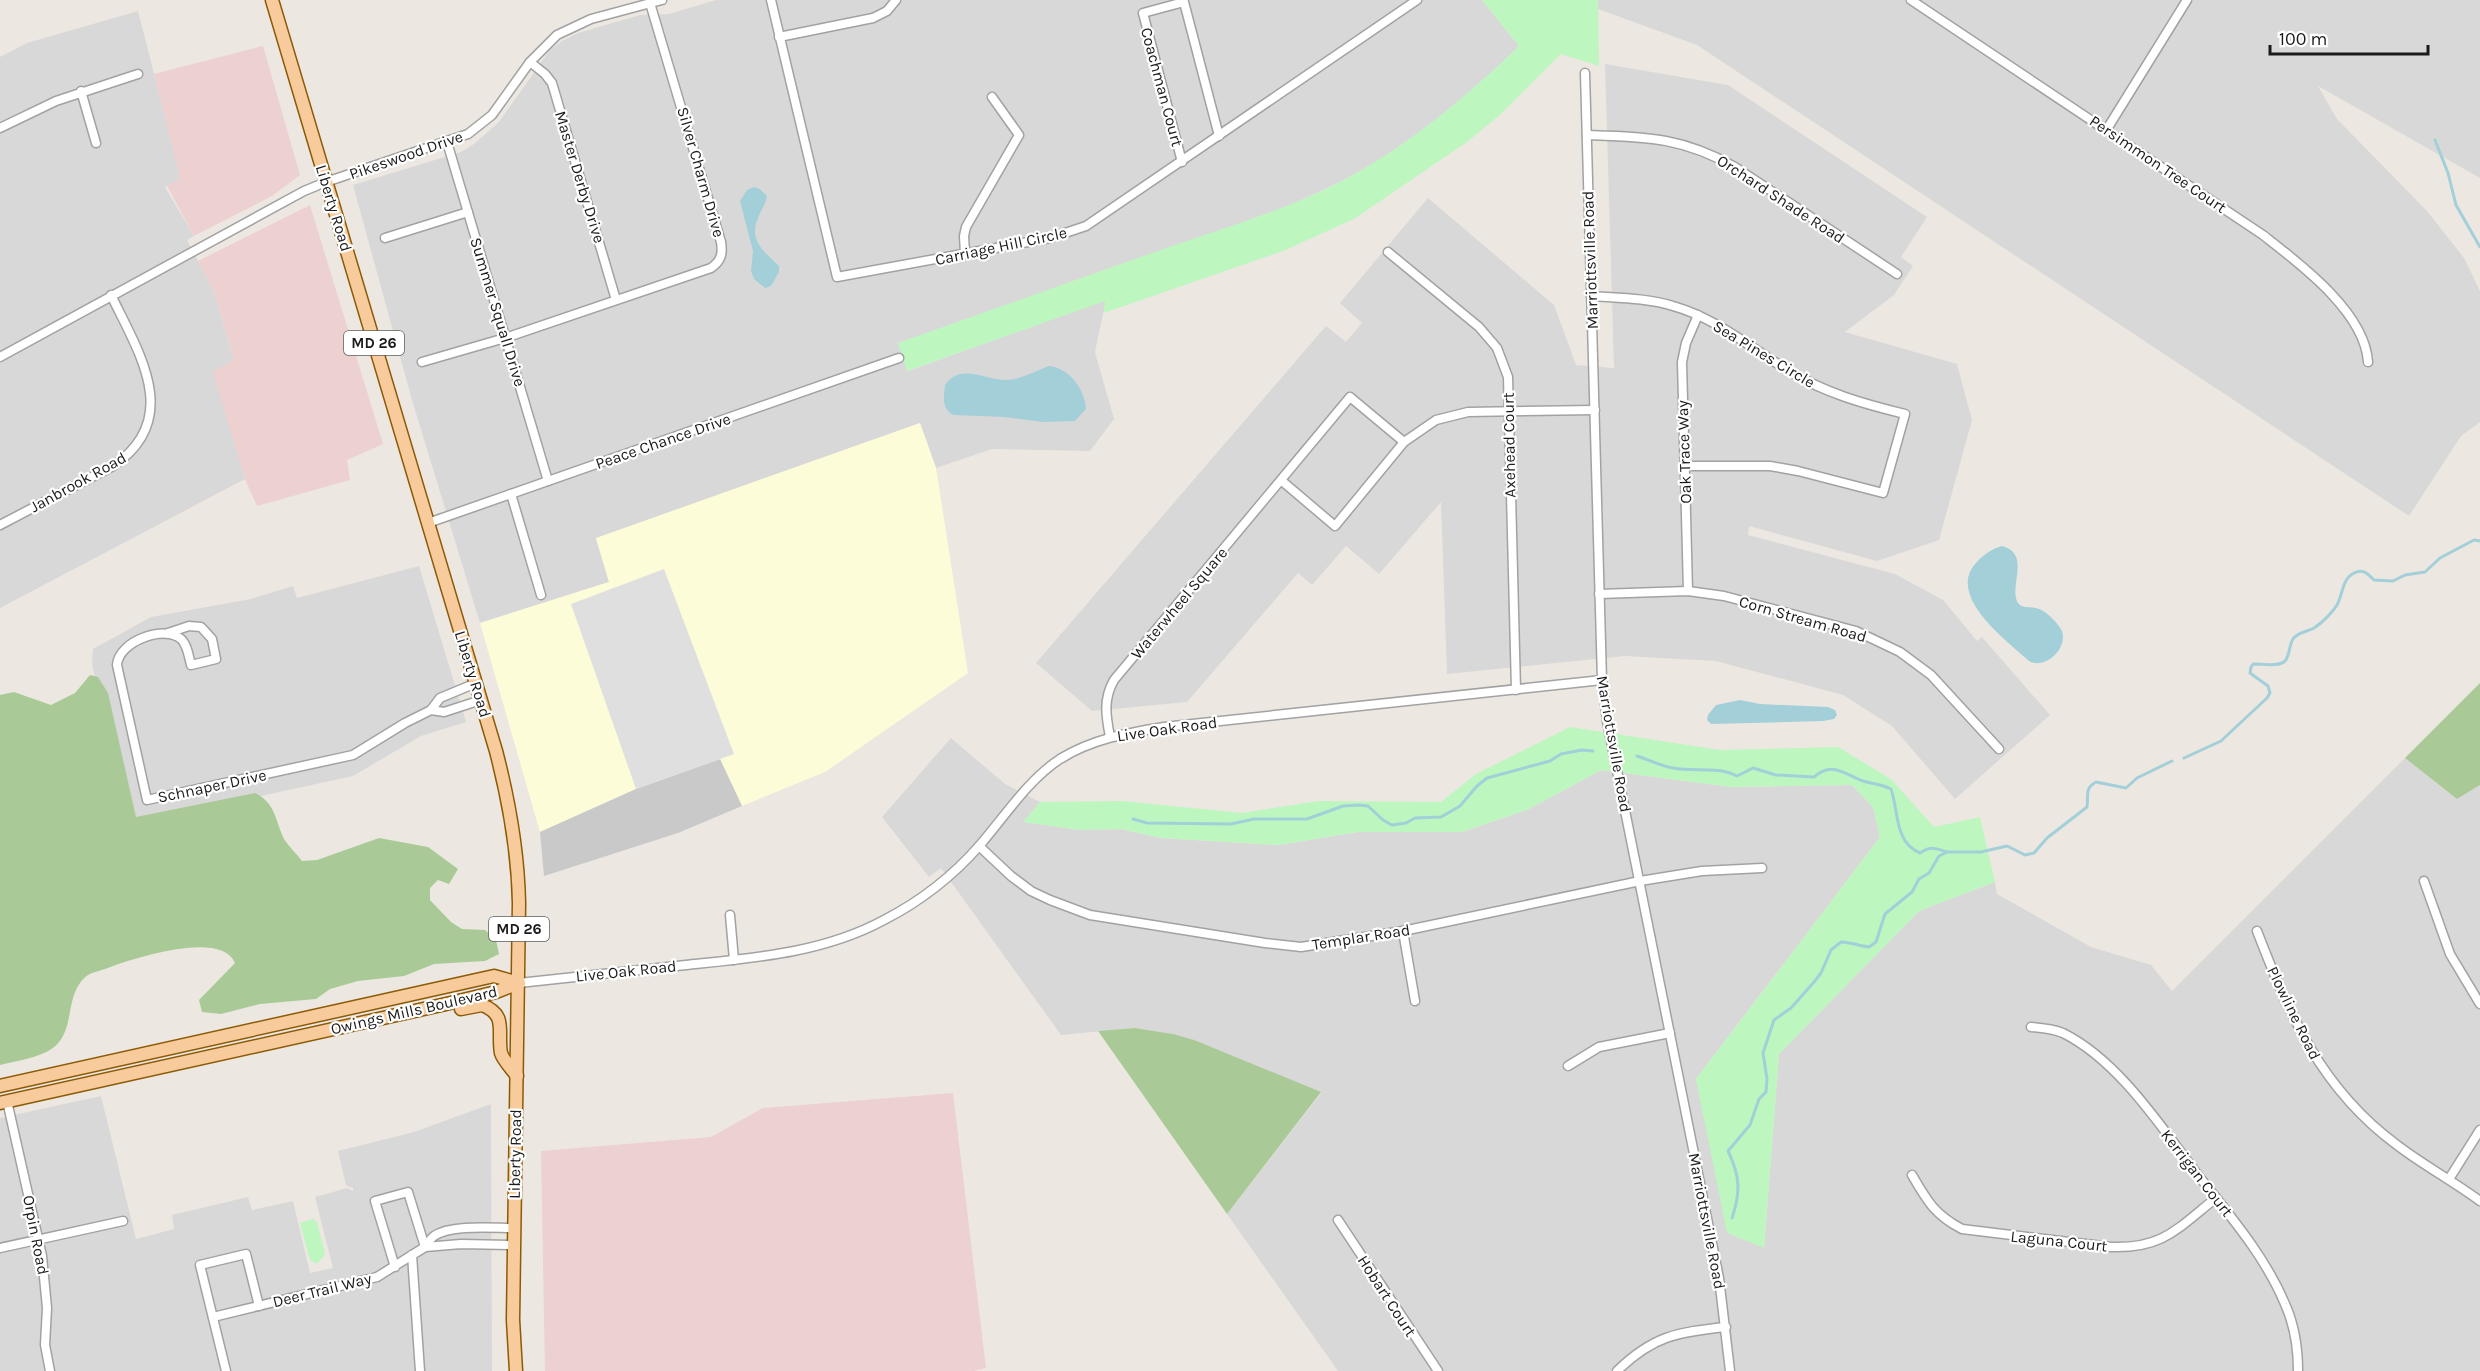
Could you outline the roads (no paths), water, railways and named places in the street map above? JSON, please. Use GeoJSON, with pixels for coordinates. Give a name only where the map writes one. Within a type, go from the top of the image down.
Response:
{"type":"FeatureCollection","features":[{"type":"Feature","properties":{"kind":"main road","name":"Liberty Road"},"geometry":{"type":"LineString","coordinates":[[272,0],[481,700],[504,781],[513,830],[519,890],[514,1228],[516,1371]]}},
{"type":"Feature","properties":{"kind":"main road","name":"Owings Mills Boulevard"},"geometry":{"type":"LineString","coordinates":[[0,1086],[494,976],[519,983]]}},
{"type":"Feature","properties":{"kind":"main road","name":"Owings Mills Boulevard"},"geometry":{"type":"LineString","coordinates":[[3,1102],[446,1004],[496,992],[519,983]]}},
{"type":"Feature","properties":{"kind":"main road"},"geometry":{"type":"LineString","coordinates":[[446,1004],[454,1010],[482,1005],[493,1011],[501,1023],[501,1055],[517,1076]]}},
{"type":"Feature","properties":{"kind":"street","name":"Pikeswood Drive"},"geometry":{"type":"LineString","coordinates":[[0,357],[285,201],[326,182],[468,134],[492,116],[530,63],[557,35],[574,26],[662,0]]}},
{"type":"Feature","properties":{"kind":"street","name":"Carriage Hill Circle"},"geometry":{"type":"LineString","coordinates":[[771,0],[837,277],[1050,238],[1086,226],[1417,0]]}},
{"type":"Feature","properties":{"kind":"street"},"geometry":{"type":"LineString","coordinates":[[779,37],[873,18],[887,11],[896,0]]}},
{"type":"Feature","properties":{"kind":"street","name":"Persimmon Tree Court"},"geometry":{"type":"LineString","coordinates":[[1911,0],[2107,129],[2288,254],[2337,301],[2355,324],[2365,340],[2368,362]]}},
{"type":"Feature","properties":{"kind":"street"},"geometry":{"type":"LineString","coordinates":[[2107,129],[2187,0]]}},
{"type":"Feature","properties":{"kind":"street","name":"Coachman Court"},"geometry":{"type":"LineString","coordinates":[[1182,162],[1143,13],[1184,2],[1219,136]]}},
{"type":"Feature","properties":{"kind":"street","name":"Silver Charm Drive"},"geometry":{"type":"LineString","coordinates":[[422,362],[505,338],[717,264],[722,251],[722,242],[650,3]]}},
{"type":"Feature","properties":{"kind":"street","name":"Master Derby Drive"},"geometry":{"type":"LineString","coordinates":[[530,63],[545,74],[552,83],[616,300]]}},
{"type":"Feature","properties":{"kind":"street","name":"Marriottsville Road"},"geometry":{"type":"LineString","coordinates":[[1585,72],[1602,680],[1607,721],[1719,1278],[1730,1371]]}},
{"type":"Feature","properties":{"kind":"street"},"geometry":{"type":"LineString","coordinates":[[0,128],[39,108],[81,91],[138,74]]}},
{"type":"Feature","properties":{"kind":"street"},"geometry":{"type":"LineString","coordinates":[[81,91],[96,143]]}},
{"type":"Feature","properties":{"kind":"street"},"geometry":{"type":"LineString","coordinates":[[965,254],[966,227],[1019,135],[992,97]]}},
{"type":"Feature","properties":{"kind":"street","name":"Orchard Shade Road"},"geometry":{"type":"LineString","coordinates":[[1587,135],[1656,138],[1712,154],[1897,274]]}},
{"type":"Feature","properties":{"kind":"street","name":"Summer Squall Drive"},"geometry":{"type":"LineString","coordinates":[[447,142],[548,481]]}},
{"type":"Feature","properties":{"kind":"street"},"geometry":{"type":"LineString","coordinates":[[385,238],[468,212]]}},
{"type":"Feature","properties":{"kind":"street","name":"Axehead Court"},"geometry":{"type":"LineString","coordinates":[[1388,252],[1479,327],[1497,348],[1508,377],[1516,690]]}},
{"type":"Feature","properties":{"kind":"street","name":"Janbrook Road"},"geometry":{"type":"LineString","coordinates":[[0,525],[113,466],[128,456],[146,433],[152,406],[151,391],[138,350],[111,295]]}},
{"type":"Feature","properties":{"kind":"street","name":"Sea Pines Circle"},"geometry":{"type":"LineString","coordinates":[[1591,296],[1643,299],[1698,315],[1816,386],[1851,400],[1905,414],[1883,493],[1770,466],[1685,466]]}},
{"type":"Feature","properties":{"kind":"street","name":"Oak Trace Way"},"geometry":{"type":"LineString","coordinates":[[1688,591],[1682,362],[1686,343],[1698,315]]}},
{"type":"Feature","properties":{"kind":"street","name":"Peace Chance Drive"},"geometry":{"type":"LineString","coordinates":[[428,523],[899,358]]}},
{"type":"Feature","properties":{"kind":"street","name":"Waterwheel Square"},"geometry":{"type":"LineString","coordinates":[[1110,737],[1106,705],[1109,688],[1114,680],[1350,397],[1404,442]]}},
{"type":"Feature","properties":{"kind":"street"},"geometry":{"type":"LineString","coordinates":[[1282,481],[1335,526],[1404,442],[1437,420],[1468,412],[1595,410]]}},
{"type":"Feature","properties":{"kind":"street"},"geometry":{"type":"LineString","coordinates":[[511,494],[541,594]]}},
{"type":"Feature","properties":{"kind":"street","name":"Corn Stream Road"},"geometry":{"type":"LineString","coordinates":[[1599,594],[1688,591],[1724,596],[1856,631],[1900,652],[1931,675],[1999,749]]}},
{"type":"Feature","properties":{"kind":"street","name":"Schnaper Drive"},"geometry":{"type":"LineString","coordinates":[[168,633],[184,642],[191,665],[216,658],[212,639],[201,627],[189,626],[129,643],[118,656],[117,664],[147,800],[353,755],[431,710],[440,698],[476,683]]}},
{"type":"Feature","properties":{"kind":"street","name":"Live Oak Road"},"geometry":{"type":"LineString","coordinates":[[519,983],[734,960],[806,949],[866,929],[903,910],[939,885],[979,846],[1024,792],[1048,768],[1073,752],[1110,737],[1164,728],[1602,680]]}},
{"type":"Feature","properties":{"kind":"street","name":"Schnaper Drive"},"geometry":{"type":"LineString","coordinates":[[431,710],[444,712],[481,700]]}},
{"type":"Feature","properties":{"kind":"street","name":"Templar Road"},"geometry":{"type":"LineString","coordinates":[[979,846],[1031,891],[1090,915],[1301,947],[1403,931],[1640,881],[1702,872],[1762,868]]}},
{"type":"Feature","properties":{"kind":"street"},"geometry":{"type":"LineString","coordinates":[[2424,881],[2450,954],[2480,1004]]}},
{"type":"Feature","properties":{"kind":"street"},"geometry":{"type":"LineString","coordinates":[[730,915],[734,960]]}},
{"type":"Feature","properties":{"kind":"street"},"geometry":{"type":"LineString","coordinates":[[1403,931],[1415,1001]]}},
{"type":"Feature","properties":{"kind":"street","name":"Plowline Road"},"geometry":{"type":"LineString","coordinates":[[2257,931],[2289,1010],[2322,1070],[2363,1117],[2397,1145],[2480,1201]]}},
{"type":"Feature","properties":{"kind":"street","name":"Kerrigan Court"},"geometry":{"type":"LineString","coordinates":[[2031,1027],[2053,1029],[2064,1034],[2108,1067],[2141,1102],[2216,1198],[2256,1252],[2272,1277],[2286,1306],[2293,1331],[2298,1371]]}},
{"type":"Feature","properties":{"kind":"street"},"geometry":{"type":"LineString","coordinates":[[1568,1066],[1599,1047],[1670,1033]]}},
{"type":"Feature","properties":{"kind":"street","name":"Orpin Road"},"geometry":{"type":"LineString","coordinates":[[3,1102],[39,1239],[46,1291],[45,1345],[50,1371]]}},
{"type":"Feature","properties":{"kind":"street"},"geometry":{"type":"LineString","coordinates":[[2449,1179],[2480,1130]]}},
{"type":"Feature","properties":{"kind":"street","name":"Laguna Court"},"geometry":{"type":"LineString","coordinates":[[1912,1175],[1929,1205],[1944,1220],[1962,1229],[2111,1247],[2133,1248],[2167,1237],[2216,1198]]}},
{"type":"Feature","properties":{"kind":"street"},"geometry":{"type":"LineString","coordinates":[[395,1267],[375,1201],[408,1192],[425,1247]]}},
{"type":"Feature","properties":{"kind":"street","name":"Hobart Court"},"geometry":{"type":"LineString","coordinates":[[1338,1220],[1438,1371]]}},
{"type":"Feature","properties":{"kind":"street"},"geometry":{"type":"LineString","coordinates":[[0,1248],[123,1221]]}},
{"type":"Feature","properties":{"kind":"street","name":"Deer Trail Way"},"geometry":{"type":"LineString","coordinates":[[213,1317],[369,1279],[395,1267],[425,1247],[434,1236],[445,1232],[514,1228]]}},
{"type":"Feature","properties":{"kind":"street","name":"Deer Trail Way"},"geometry":{"type":"LineString","coordinates":[[425,1247],[461,1244],[514,1245]]}},
{"type":"Feature","properties":{"kind":"street"},"geometry":{"type":"LineString","coordinates":[[226,1371],[200,1265],[246,1254],[259,1306]]}},
{"type":"Feature","properties":{"kind":"street"},"geometry":{"type":"LineString","coordinates":[[412,1255],[420,1371]]}},
{"type":"Feature","properties":{"kind":"street"},"geometry":{"type":"LineString","coordinates":[[1617,1371],[1634,1354],[1660,1339],[1683,1332],[1726,1327]]}},
{"type":"Feature","properties":{"kind":"water"},"geometry":{"type":"Polygon","coordinates":[[[754,187],[767,196],[755,226],[757,240],[779,266],[779,272],[771,286],[765,288],[754,279],[751,271],[753,251],[740,201],[747,190],[754,187]]]}},
{"type":"Feature","properties":{"kind":"water"},"geometry":{"type":"Polygon","coordinates":[[[1049,366],[1069,375],[1083,394],[1086,409],[1075,421],[1043,422],[1005,417],[953,415],[945,406],[945,385],[951,378],[958,375],[974,374],[1008,380],[1049,366]]]}},
{"type":"Feature","properties":{"kind":"water"},"geometry":{"type":"Polygon","coordinates":[[[2002,546],[2015,555],[2017,561],[2015,591],[2017,602],[2022,606],[2042,610],[2055,621],[2062,631],[2062,645],[2054,656],[2042,663],[2029,661],[1995,630],[1974,604],[1969,590],[1968,577],[1975,564],[1987,553],[2002,546]]]}},
{"type":"Feature","properties":{"kind":"water"},"geometry":{"type":"Polygon","coordinates":[[[1740,700],[1760,704],[1828,707],[1835,710],[1837,715],[1834,719],[1823,721],[1711,724],[1707,720],[1716,705],[1740,700]]]}},
{"type":"Feature","properties":{"kind":"waterway"},"geometry":{"type":"LineString","coordinates":[[2435,140],[2448,173],[2456,205],[2480,247]]}},
{"type":"Feature","properties":{"kind":"waterway"},"geometry":{"type":"LineString","coordinates":[[2184,758],[2221,741],[2267,698],[2270,693],[2268,686],[2250,673],[2253,664],[2283,663],[2295,637],[2317,626],[2335,608],[2350,576],[2363,571],[2374,580],[2393,581],[2405,575],[2425,572],[2440,558],[2474,540],[2480,541]]}},
{"type":"Feature","properties":{"kind":"waterway"},"geometry":{"type":"LineString","coordinates":[[1133,819],[1147,823],[1231,824],[1254,819],[1307,819],[1343,806],[1359,805],[1368,806],[1392,825],[1406,823],[1415,818],[1441,817],[1460,806],[1487,778],[1550,761],[1561,754],[1582,750],[1593,751]]}},
{"type":"Feature","properties":{"kind":"waterway"},"geometry":{"type":"LineString","coordinates":[[1637,756],[1673,768],[1714,770],[1737,776],[1753,768],[1776,775],[1814,777],[1827,770],[1838,770],[1863,781],[1891,789],[1899,826],[1906,842],[1912,848],[1920,853],[1933,848],[1947,852]]}},
{"type":"Feature","properties":{"kind":"waterway"},"geometry":{"type":"LineString","coordinates":[[1732,1218],[1738,1184],[1728,1151],[1750,1125],[1759,1099],[1766,1092],[1767,1079],[1763,1053],[1774,1020],[1791,1008],[1814,982],[1821,973],[1831,950],[1841,942],[1869,947],[1876,942],[1885,914],[1912,892],[1919,879],[1929,873],[1939,856],[1947,852],[1981,852],[2007,846],[2025,855],[2034,853],[2047,838],[2087,807],[2088,790],[2096,782],[2126,788],[2137,778],[2172,761]]}}]}
